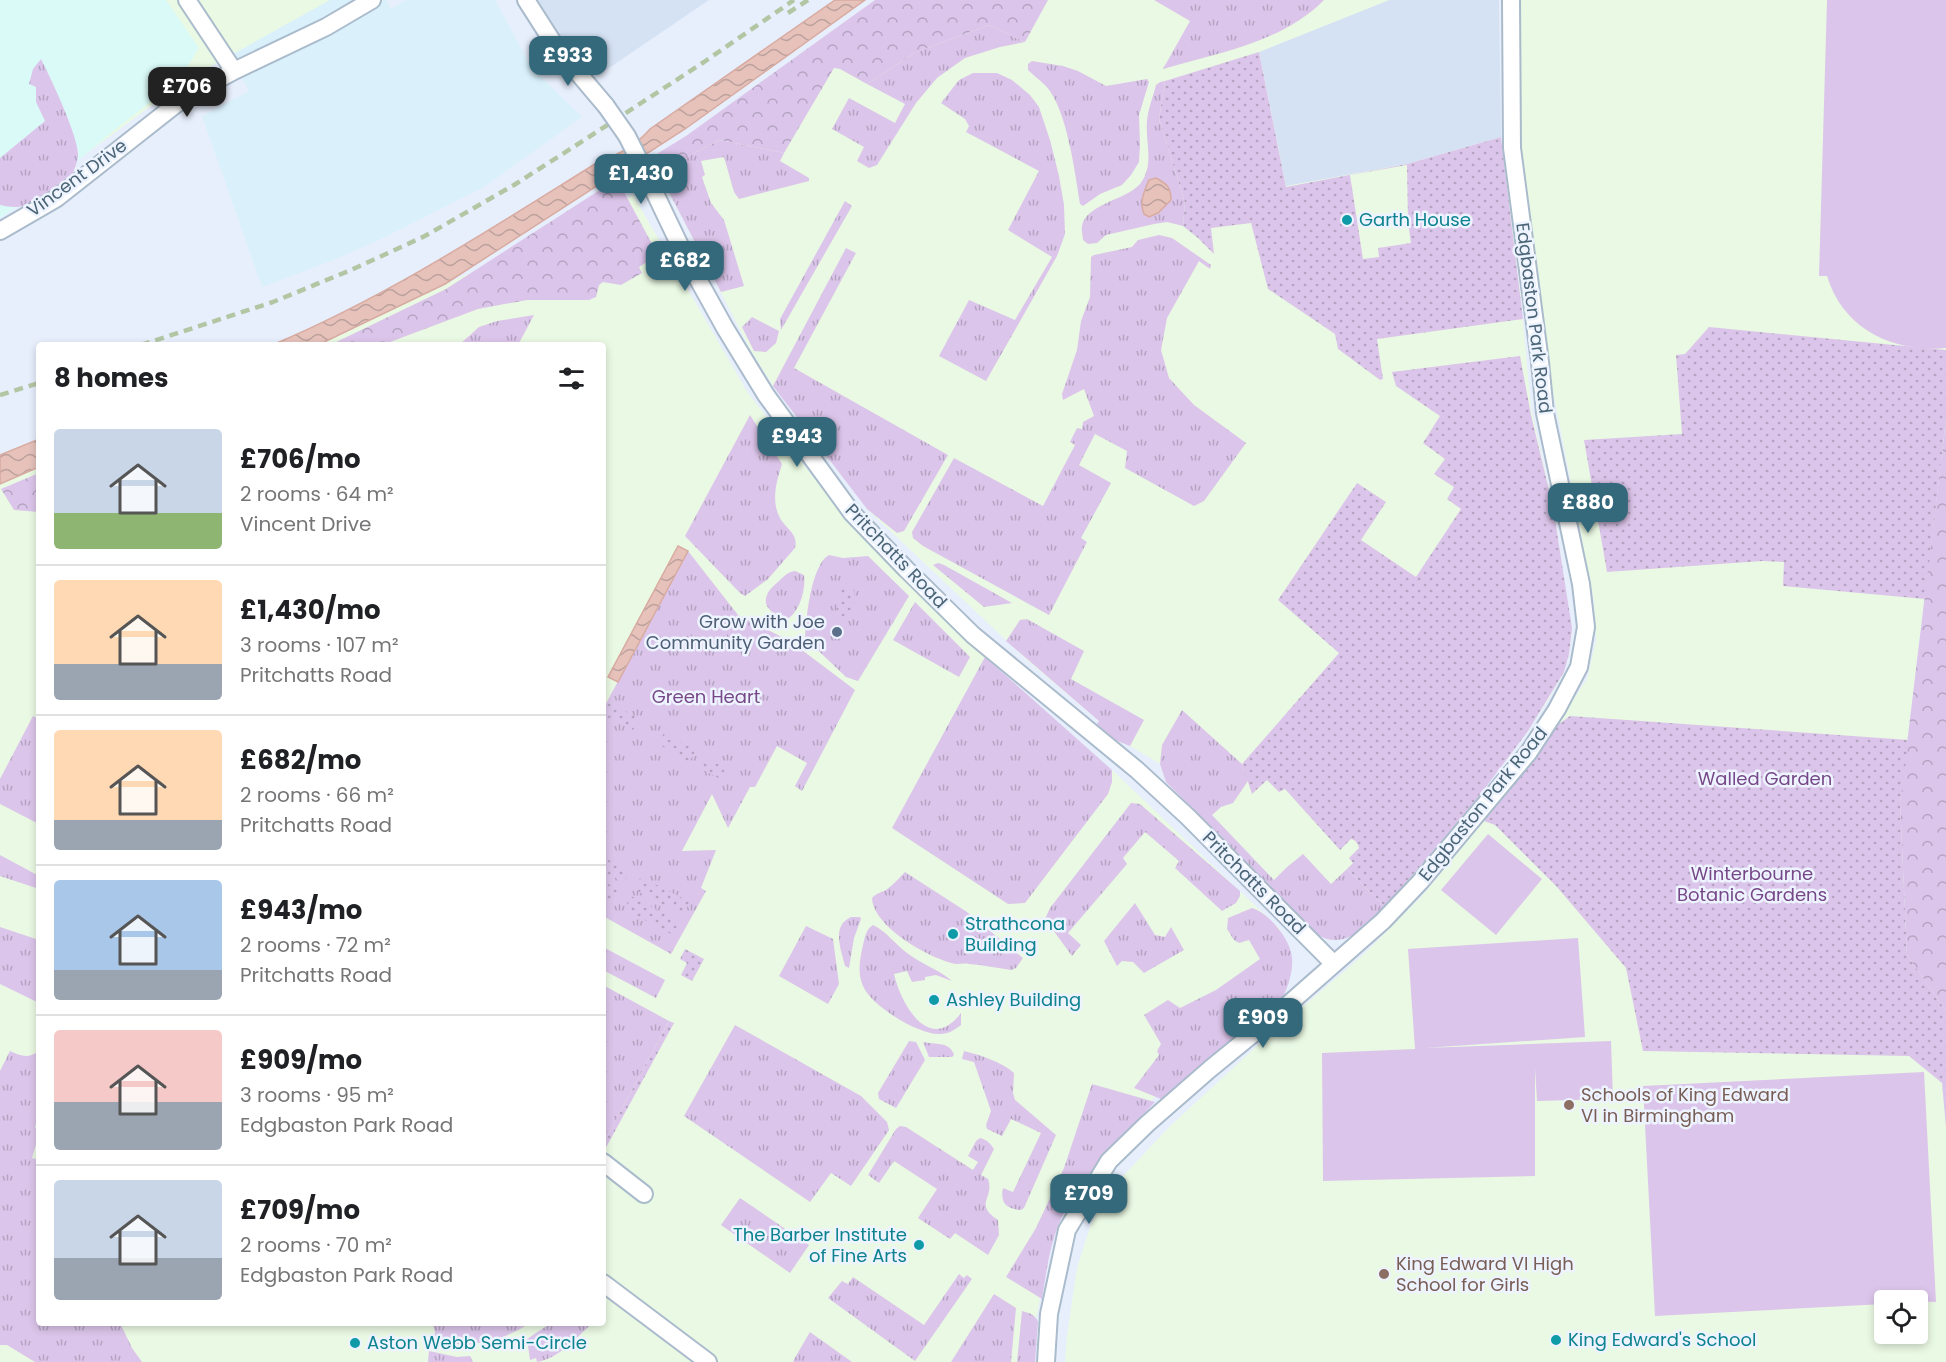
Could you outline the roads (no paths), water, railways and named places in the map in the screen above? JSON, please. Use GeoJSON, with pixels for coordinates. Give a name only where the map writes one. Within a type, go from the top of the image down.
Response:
{"type":"FeatureCollection","features":[{"type":"Feature","properties":{"kind":"street"},"geometry":{"type":"LineString","coordinates":[[187,0],[234,71]]}},
{"type":"Feature","properties":{"kind":"street","name":"Vincent Drive"},"geometry":{"type":"LineString","coordinates":[[0,231],[57,198],[184,98],[326,27],[372,0]]}},
{"type":"Feature","properties":{"kind":"street","name":"Pritchatts Road"},"geometry":{"type":"LineString","coordinates":[[526,0],[556,47],[606,106],[627,136],[684,254],[724,328],[766,395],[852,513],[973,635],[1137,770],[1334,964]]}},
{"type":"Feature","properties":{"kind":"street","name":"Edgbaston Park Road"},"geometry":{"type":"LineString","coordinates":[[1046,1362],[1049,1314],[1067,1230],[1109,1161],[1147,1124],[1383,921],[1420,882],[1529,752],[1557,709],[1579,667],[1586,627],[1581,584],[1545,413],[1513,153],[1511,0]]}},
{"type":"Feature","properties":{"kind":"street"},"geometry":{"type":"LineString","coordinates":[[606,1164],[645,1194]]}},
{"type":"Feature","properties":{"kind":"street"},"geometry":{"type":"LineString","coordinates":[[606,1285],[708,1362]]}},
{"type":"Feature","properties":{"kind":"water"},"geometry":{"type":"Polygon","coordinates":[[[835,0],[865,0],[685,129],[445,284],[324,342],[279,342],[358,305],[441,259],[603,159],[629,147],[650,129],[835,0]]]}},
{"type":"Feature","properties":{"kind":"water"},"geometry":{"type":"Polygon","coordinates":[[[1156,178],[1168,186],[1171,200],[1158,213],[1149,217],[1144,214],[1143,197],[1149,180],[1156,178]]]}},
{"type":"Feature","properties":{"kind":"water"},"geometry":{"type":"Polygon","coordinates":[[[36,440],[36,468],[0,484],[0,455],[36,440]]]}},
{"type":"Feature","properties":{"kind":"water"},"geometry":{"type":"Polygon","coordinates":[[[678,546],[688,551],[618,682],[608,677],[678,546]]]}},
{"type":"Feature","properties":{"kind":"railway"},"geometry":{"type":"LineString","coordinates":[[150,342],[273,302],[425,236],[514,185],[704,62],[794,0]]}},
{"type":"Feature","properties":{"kind":"railway"},"geometry":{"type":"LineString","coordinates":[[788,13],[808,0]]}},
{"type":"Feature","properties":{"kind":"railway"},"geometry":{"type":"LineString","coordinates":[[0,395],[36,384]]}},
{"type":"Feature","properties":{"kind":"place","name":"Garth House"},"geometry":{"type":"Point","coordinates":[1347,220]}},
{"type":"Feature","properties":{"kind":"place","name":"Grow with Joe Community Garden"},"geometry":{"type":"Point","coordinates":[837,632]}},
{"type":"Feature","properties":{"kind":"place","name":"Strathcona Building"},"geometry":{"type":"Point","coordinates":[953,934]}},
{"type":"Feature","properties":{"kind":"place","name":"Ashley Building"},"geometry":{"type":"Point","coordinates":[934,1000]}},
{"type":"Feature","properties":{"kind":"place","name":"Schools of King Edward VI in Birmingham"},"geometry":{"type":"Point","coordinates":[1569,1105]}},
{"type":"Feature","properties":{"kind":"place","name":"The Barber Institute of Fine Arts"},"geometry":{"type":"Point","coordinates":[919,1245]}},
{"type":"Feature","properties":{"kind":"place","name":"King Edward VI High School for Girls"},"geometry":{"type":"Point","coordinates":[1384,1274]}},
{"type":"Feature","properties":{"kind":"place","name":"King Edward's School"},"geometry":{"type":"Point","coordinates":[1556,1340]}},
{"type":"Feature","properties":{"kind":"place","name":"Aston Webb Semi-Circle"},"geometry":{"type":"Point","coordinates":[355,1343]}},
{"type":"Feature","properties":{"kind":"park label","name":"Green Heart"},"geometry":{"type":"Point","coordinates":[706,697]}},
{"type":"Feature","properties":{"kind":"park label","name":"Walled Garden"},"geometry":{"type":"Point","coordinates":[1765,779]}},
{"type":"Feature","properties":{"kind":"park label","name":"Winterbourne Botanic Gardens"},"geometry":{"type":"Point","coordinates":[1752,884]}}]}
